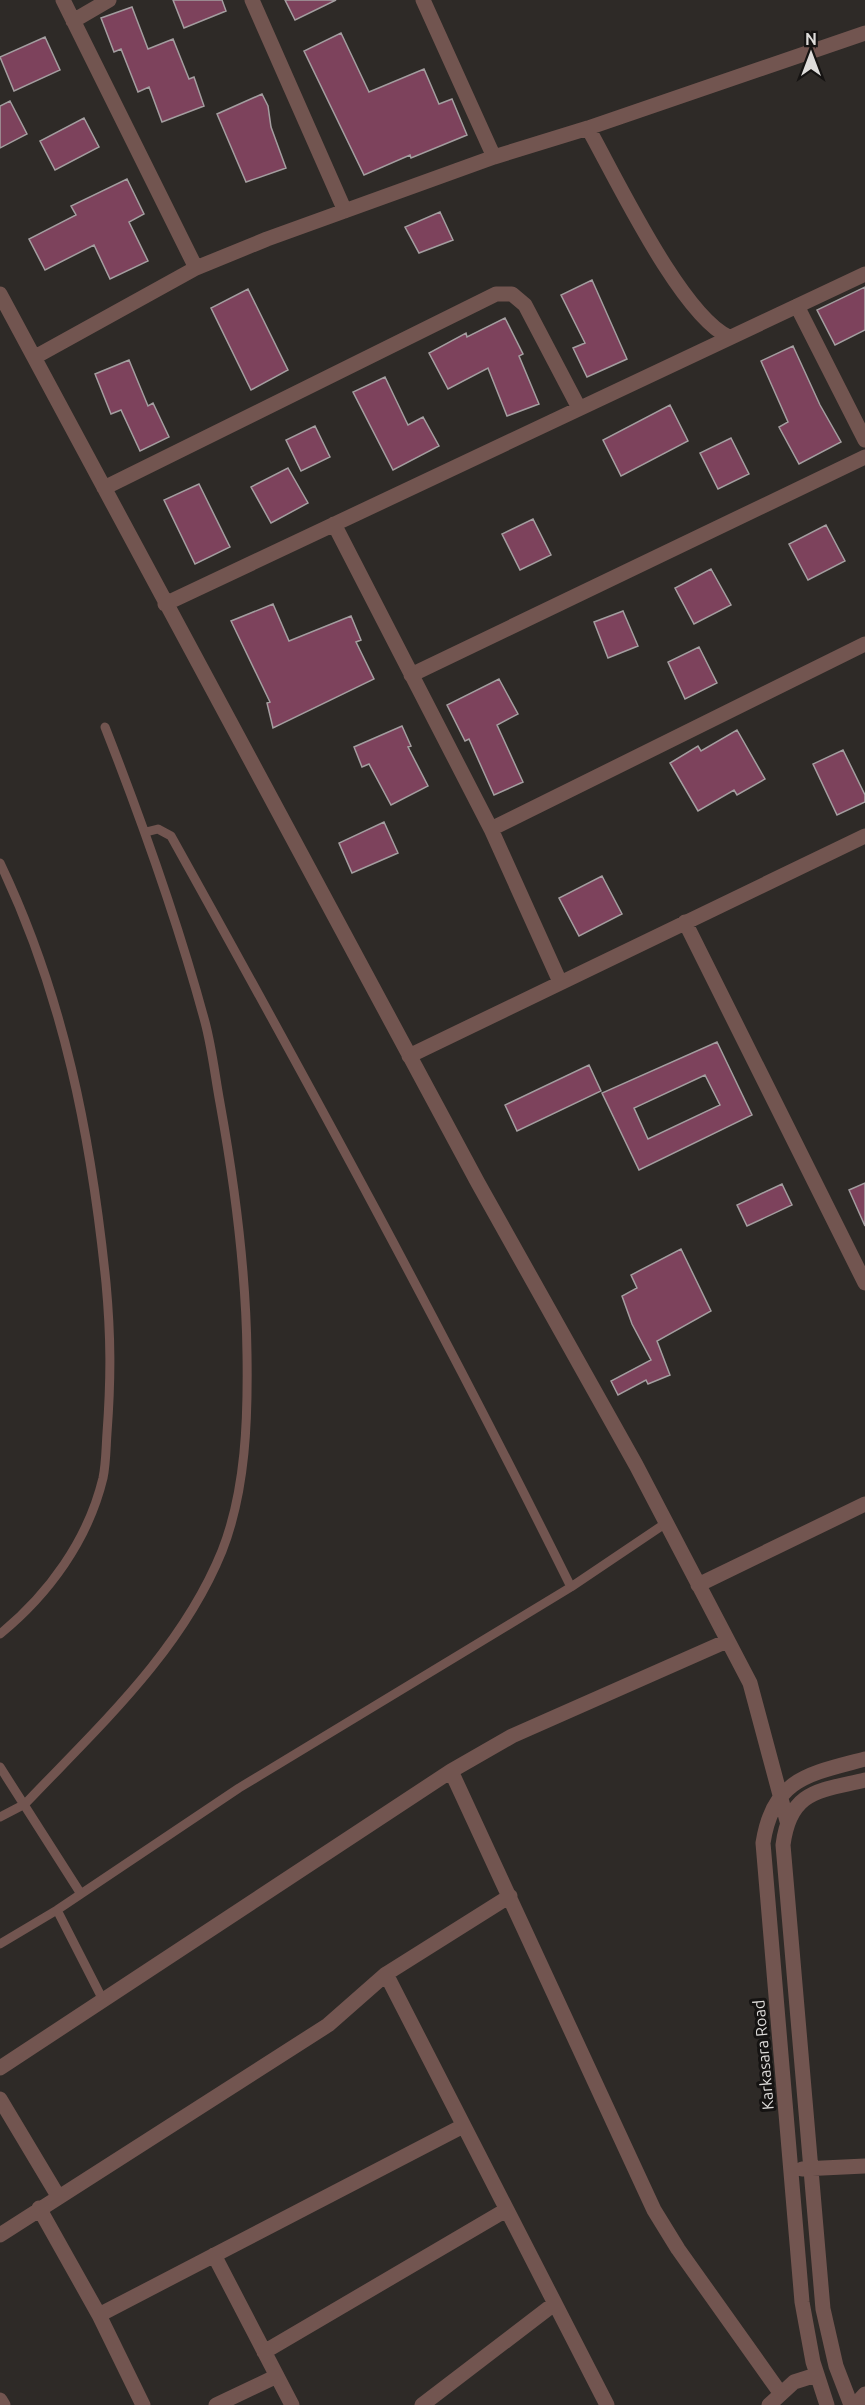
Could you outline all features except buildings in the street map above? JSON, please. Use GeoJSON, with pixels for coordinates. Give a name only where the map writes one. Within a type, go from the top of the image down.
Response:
{"type":"FeatureCollection","features":[{"type":"Feature","properties":{"kind":"street"},"geometry":{"type":"LineString","coordinates":[[63,0],[196,268]]}},
{"type":"Feature","properties":{"kind":"street"},"geometry":{"type":"LineString","coordinates":[[73,21],[109,0]]}},
{"type":"Feature","properties":{"kind":"street"},"geometry":{"type":"LineString","coordinates":[[252,0],[345,211]]}},
{"type":"Feature","properties":{"kind":"street"},"geometry":{"type":"LineString","coordinates":[[423,0],[494,157]]}},
{"type":"Feature","properties":{"kind":"street"},"geometry":{"type":"LineString","coordinates":[[34,357],[196,268],[494,157],[588,128],[865,33]]}},
{"type":"Feature","properties":{"kind":"street"},"geometry":{"type":"LineString","coordinates":[[588,128],[650,240],[677,283],[708,324],[729,337]]}},
{"type":"Feature","properties":{"kind":"street"},"geometry":{"type":"LineString","coordinates":[[165,604],[865,274]]}},
{"type":"Feature","properties":{"kind":"street"},"geometry":{"type":"LineString","coordinates":[[0,294],[409,1056],[666,1523],[750,1683],[787,1821],[783,1845],[823,2309],[836,2366],[851,2405]]}},
{"type":"Feature","properties":{"kind":"street"},"geometry":{"type":"LineString","coordinates":[[104,488],[496,294],[512,294],[525,305],[579,408]]}},
{"type":"Feature","properties":{"kind":"street"},"geometry":{"type":"LineString","coordinates":[[797,306],[865,440]]}},
{"type":"Feature","properties":{"kind":"street"},"geometry":{"type":"LineString","coordinates":[[411,675],[865,457]]}},
{"type":"Feature","properties":{"kind":"street"},"geometry":{"type":"LineString","coordinates":[[334,524],[491,829],[560,982]]}},
{"type":"Feature","properties":{"kind":"street"},"geometry":{"type":"LineString","coordinates":[[491,829],[865,644]]}},
{"type":"Feature","properties":{"kind":"street"},"geometry":{"type":"LineString","coordinates":[[409,1056],[865,836]]}},
{"type":"Feature","properties":{"kind":"street"},"geometry":{"type":"LineString","coordinates":[[685,922],[865,1282]]}},
{"type":"Feature","properties":{"kind":"street"},"geometry":{"type":"LineString","coordinates":[[699,1585],[865,1504]]}},
{"type":"Feature","properties":{"kind":"street"},"geometry":{"type":"LineString","coordinates":[[0,2068],[451,1771],[512,1736],[727,1641]]}},
{"type":"Feature","properties":{"kind":"street","name":"Karkasara Road"},"geometry":{"type":"LineString","coordinates":[[827,2405],[816,2374],[802,2302],[763,1843],[766,1820],[788,1788],[810,1774],[865,1759]]}},
{"type":"Feature","properties":{"kind":"street"},"geometry":{"type":"LineString","coordinates":[[451,1771],[654,2210],[678,2250],[781,2394]]}},
{"type":"Feature","properties":{"kind":"street"},"geometry":{"type":"LineString","coordinates":[[787,1821],[804,1799],[819,1791],[865,1780]]}},
{"type":"Feature","properties":{"kind":"street"},"geometry":{"type":"LineString","coordinates":[[0,2235],[328,2025],[386,1974],[510,1896]]}},
{"type":"Feature","properties":{"kind":"street"},"geometry":{"type":"LineString","coordinates":[[386,1974],[554,2304],[600,2402]]}},
{"type":"Feature","properties":{"kind":"street"},"geometry":{"type":"LineString","coordinates":[[0,2098],[58,2196]]}},
{"type":"Feature","properties":{"kind":"street"},"geometry":{"type":"LineString","coordinates":[[99,2315],[463,2126]]}},
{"type":"Feature","properties":{"kind":"street"},"geometry":{"type":"LineString","coordinates":[[791,2170],[865,2166]]}},
{"type":"Feature","properties":{"kind":"street"},"geometry":{"type":"LineString","coordinates":[[39,2208],[99,2315],[143,2405]]}},
{"type":"Feature","properties":{"kind":"street"},"geometry":{"type":"LineString","coordinates":[[264,2352],[506,2210]]}},
{"type":"Feature","properties":{"kind":"street"},"geometry":{"type":"LineString","coordinates":[[214,2255],[292,2405]]}},
{"type":"Feature","properties":{"kind":"street"},"geometry":{"type":"LineString","coordinates":[[422,2405],[554,2304]]}},
{"type":"Feature","properties":{"kind":"street"},"geometry":{"type":"LineString","coordinates":[[769,2405],[794,2382],[816,2374]]}},
{"type":"Feature","properties":{"kind":"street"},"geometry":{"type":"LineString","coordinates":[[216,2405],[277,2376]]}},
{"type":"Feature","properties":{"kind":"street"},"geometry":{"type":"LineString","coordinates":[[855,2405],[865,2394]]}},
{"type":"Feature","properties":{"kind":"street"},"geometry":{"type":"LineString","coordinates":[[0,2400],[3,2405]]}},
{"type":"Feature","properties":{"kind":"lane"},"geometry":{"type":"LineString","coordinates":[[0,1817],[25,1804],[145,1677],[193,1610],[222,1549],[236,1499],[244,1445],[248,1392],[246,1294],[231,1165],[206,1024],[146,832],[105,727]]}},
{"type":"Feature","properties":{"kind":"lane"},"geometry":{"type":"LineString","coordinates":[[146,832],[158,829],[171,836],[321,1105],[488,1419],[571,1587]]}},
{"type":"Feature","properties":{"kind":"lane"},"geometry":{"type":"LineString","coordinates":[[0,863],[20,904],[62,1023],[82,1107],[100,1232],[112,1348],[103,1477],[84,1532],[53,1582],[20,1618],[0,1634]]}},
{"type":"Feature","properties":{"kind":"lane"},"geometry":{"type":"LineString","coordinates":[[0,1944],[57,1910],[239,1788],[571,1587],[666,1523]]}},
{"type":"Feature","properties":{"kind":"lane"},"geometry":{"type":"LineString","coordinates":[[0,1767],[81,1894]]}},
{"type":"Feature","properties":{"kind":"lane"},"geometry":{"type":"LineString","coordinates":[[57,1910],[103,2000]]}}]}
